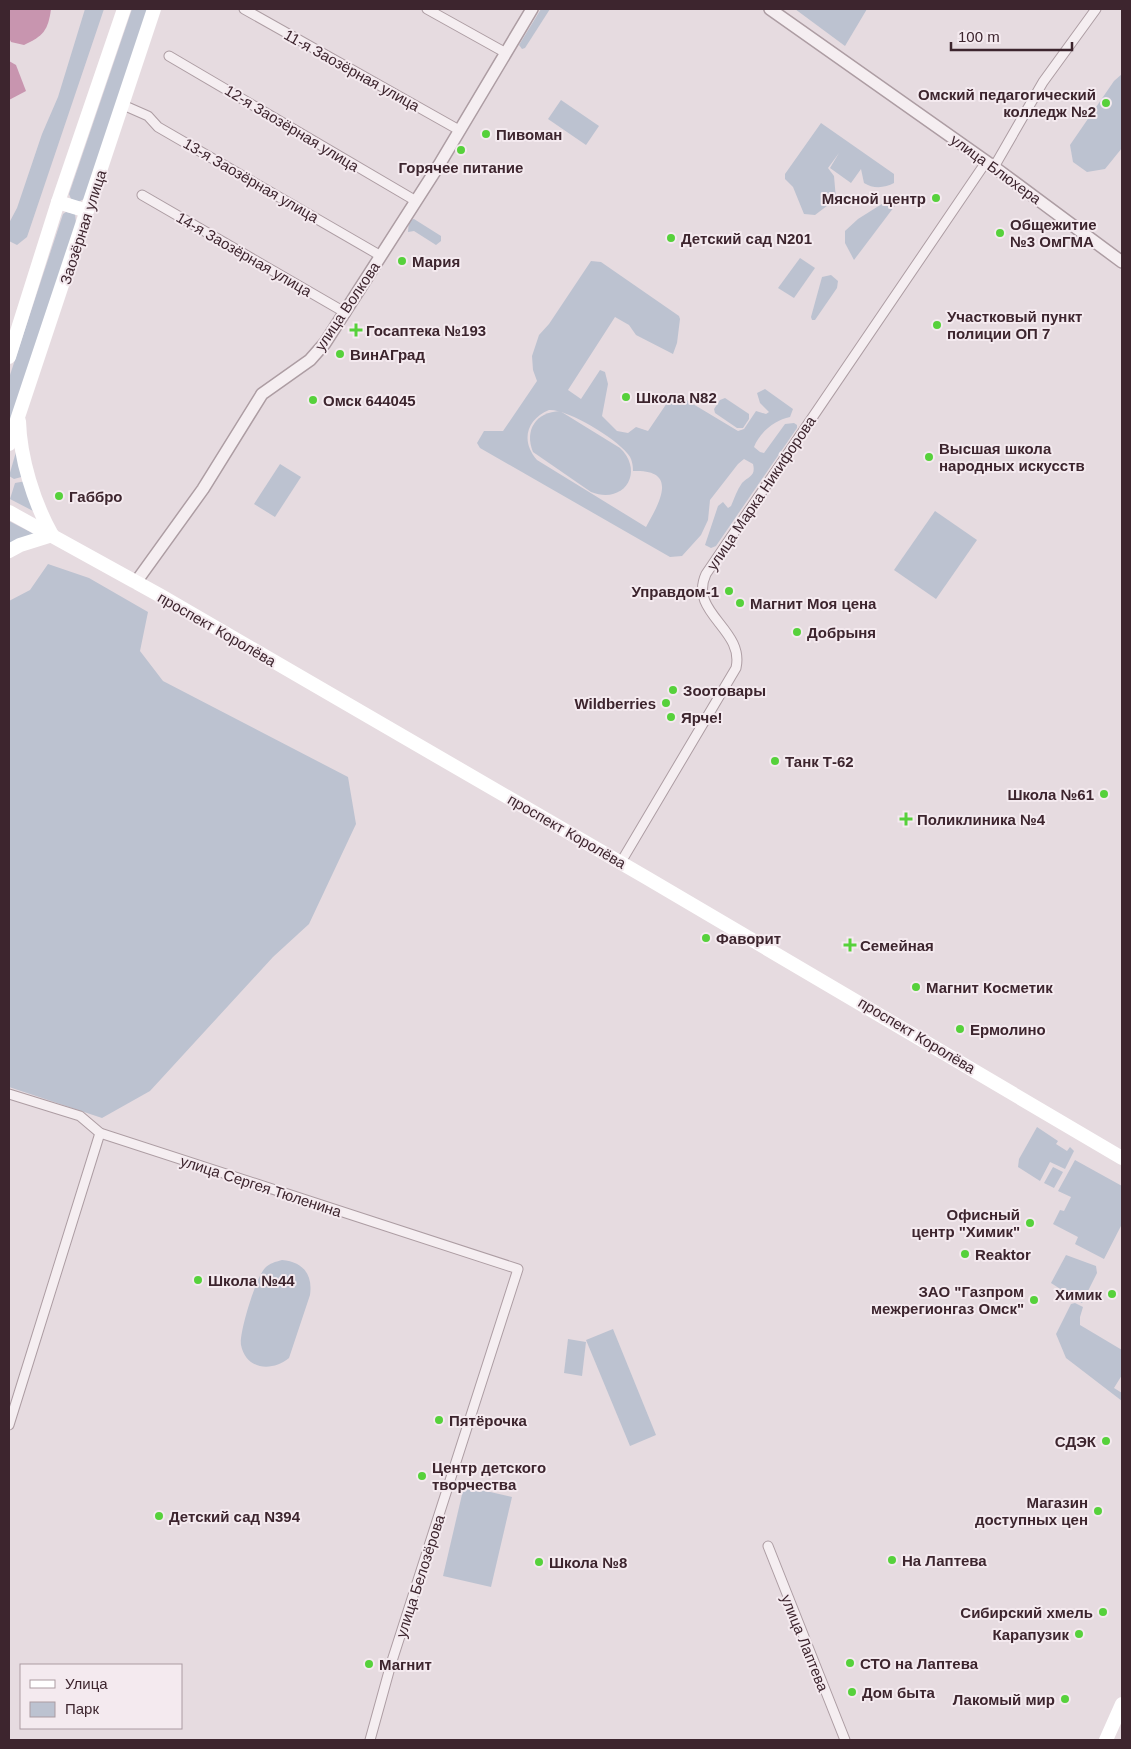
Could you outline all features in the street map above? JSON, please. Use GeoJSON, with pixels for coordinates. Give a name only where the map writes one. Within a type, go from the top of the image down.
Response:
{"type":"FeatureCollection","features":[{"type":"Feature","properties":{"kind":"main road","name":"Заозёрная улица"},"geometry":{"type":"LineString","coordinates":[[9,356],[58,202],[124,9]]}},
{"type":"Feature","properties":{"kind":"main road","name":"Заозёрная улица"},"geometry":{"type":"LineString","coordinates":[[9,444],[154,9]]}},
{"type":"Feature","properties":{"kind":"main road"},"geometry":{"type":"LineString","coordinates":[[58,202],[87,211]]}},
{"type":"Feature","properties":{"kind":"main road"},"geometry":{"type":"LineString","coordinates":[[9,551],[20,545],[52,535],[43,520],[30,477],[21,441],[19,412]]}},
{"type":"Feature","properties":{"kind":"main road","name":"проспект Королёва"},"geometry":{"type":"LineString","coordinates":[[9,512],[136,582],[621,862],[1122,1158]]}},
{"type":"Feature","properties":{"kind":"main road"},"geometry":{"type":"LineString","coordinates":[[1106,1740],[1122,1704]]}},
{"type":"Feature","properties":{"kind":"street","name":"11-я Заозёрная улица"},"geometry":{"type":"LineString","coordinates":[[244,9],[459,130]]}},
{"type":"Feature","properties":{"kind":"street"},"geometry":{"type":"LineString","coordinates":[[427,9],[506,53]]}},
{"type":"Feature","properties":{"kind":"street","name":"улица Волкова"},"geometry":{"type":"LineString","coordinates":[[136,582],[203,489],[253,405],[272,385],[318,352],[346,313],[532,9]]}},
{"type":"Feature","properties":{"kind":"street","name":"улица Блюхера"},"geometry":{"type":"LineString","coordinates":[[770,9],[990,165],[1122,262]]}},
{"type":"Feature","properties":{"kind":"street","name":"улица Марка Никифорова"},"geometry":{"type":"LineString","coordinates":[[621,862],[736,668],[737,657],[731,636],[710,613],[705,603],[702,585],[706,574],[990,165],[1043,82],[1096,9]]}},
{"type":"Feature","properties":{"kind":"street","name":"12-я Заозёрная улица"},"geometry":{"type":"LineString","coordinates":[[169,56],[416,201]]}},
{"type":"Feature","properties":{"kind":"street","name":"13-я Заозёрная улица"},"geometry":{"type":"LineString","coordinates":[[123,105],[148,116],[158,127],[381,256]]}},
{"type":"Feature","properties":{"kind":"street","name":"14-я Заозёрная улица"},"geometry":{"type":"LineString","coordinates":[[142,195],[346,313]]}},
{"type":"Feature","properties":{"kind":"street","name":"улица Сергея Тюленина"},"geometry":{"type":"LineString","coordinates":[[9,1094],[80,1116],[100,1133],[518,1268]]}},
{"type":"Feature","properties":{"kind":"street"},"geometry":{"type":"LineString","coordinates":[[9,1425],[100,1133]]}},
{"type":"Feature","properties":{"kind":"street","name":"улица Белозёрова"},"geometry":{"type":"LineString","coordinates":[[370,1740],[392,1664],[518,1268]]}},
{"type":"Feature","properties":{"kind":"street","name":"улица Лаптева"},"geometry":{"type":"LineString","coordinates":[[768,1546],[844,1740]]}},
{"type":"Feature","properties":{"kind":"green space"},"geometry":{"type":"Polygon","coordinates":[[[85,9],[104,9],[27,237],[17,245],[9,241],[9,223],[17,208],[42,134],[58,97],[85,9]]]}},
{"type":"Feature","properties":{"kind":"green space"},"geometry":{"type":"Polygon","coordinates":[[[132,9],[148,9],[84,199],[78,202],[71,199],[69,194],[132,9]]]}},
{"type":"Feature","properties":{"kind":"green space"},"geometry":{"type":"Polygon","coordinates":[[[541,9],[550,9],[525,48],[522,49],[519,45],[541,9]]]}},
{"type":"Feature","properties":{"kind":"green space"},"geometry":{"type":"Polygon","coordinates":[[[795,9],[867,9],[845,46],[795,9]]]}},
{"type":"Feature","properties":{"kind":"green space","name":"Омский педагогический колледж №2"},"geometry":{"type":"Polygon","coordinates":[[[1122,74],[1122,148],[1105,169],[1087,172],[1073,162],[1070,145],[1114,81],[1122,74]]]}},
{"type":"Feature","properties":{"kind":"green space"},"geometry":{"type":"Polygon","coordinates":[[[561,100],[599,126],[586,145],[548,119],[561,100]]]}},
{"type":"Feature","properties":{"kind":"green space"},"geometry":{"type":"Polygon","coordinates":[[[821,123],[894,174],[894,183],[879,187],[868,185],[864,183],[861,169],[851,183],[830,168],[839,153],[828,168],[834,176],[836,199],[815,215],[804,214],[793,187],[785,179],[785,174],[821,123]]]}},
{"type":"Feature","properties":{"kind":"green space"},"geometry":{"type":"Polygon","coordinates":[[[893,197],[897,199],[897,203],[854,260],[845,243],[845,231],[858,219],[893,197]]]}},
{"type":"Feature","properties":{"kind":"green space"},"geometry":{"type":"Polygon","coordinates":[[[66,212],[75,214],[76,223],[9,424],[10,375],[63,214],[66,212]]]}},
{"type":"Feature","properties":{"kind":"green space"},"geometry":{"type":"Polygon","coordinates":[[[414,219],[441,236],[441,241],[436,245],[414,231],[408,232],[409,220],[414,219]]]}},
{"type":"Feature","properties":{"kind":"green space"},"geometry":{"type":"Polygon","coordinates":[[[800,258],[815,268],[794,298],[778,288],[800,258]]]}},
{"type":"Feature","properties":{"kind":"green space"},"geometry":{"type":"Polygon","coordinates":[[[591,261],[601,262],[679,316],[677,343],[673,354],[636,335],[629,325],[615,317],[568,390],[581,399],[600,370],[605,372],[608,384],[602,416],[617,431],[628,433],[636,427],[648,431],[669,400],[677,405],[683,398],[738,431],[744,429],[756,411],[766,414],[769,412],[760,403],[757,393],[765,389],[793,409],[790,417],[779,421],[760,436],[754,447],[764,453],[785,424],[794,423],[797,425],[797,428],[716,546],[711,548],[705,545],[718,506],[723,502],[728,508],[731,506],[740,486],[754,471],[753,464],[744,459],[710,500],[708,520],[701,535],[682,556],[670,557],[480,448],[477,443],[484,431],[503,431],[537,381],[533,370],[532,356],[539,335],[549,324],[591,261]],[[549,410],[541,414],[535,419],[528,431],[529,445],[537,460],[646,527],[660,498],[661,481],[656,475],[633,471],[629,455],[621,447],[579,419],[549,410]]]}},
{"type":"Feature","properties":{"kind":"green space"},"geometry":{"type":"Polygon","coordinates":[[[831,275],[838,281],[837,288],[815,320],[812,320],[811,317],[822,277],[831,275]]]}},
{"type":"Feature","properties":{"kind":"green space"},"geometry":{"type":"Polygon","coordinates":[[[725,398],[749,414],[749,419],[743,428],[737,428],[715,413],[714,409],[720,400],[725,398]]]}},
{"type":"Feature","properties":{"kind":"green space"},"geometry":{"type":"Polygon","coordinates":[[[560,411],[620,448],[627,457],[631,467],[631,476],[621,490],[613,494],[603,495],[591,492],[533,452],[530,436],[534,424],[544,415],[560,411]]]}},
{"type":"Feature","properties":{"kind":"green space"},"geometry":{"type":"Polygon","coordinates":[[[18,445],[25,476],[14,479],[9,476],[18,445]]]}},
{"type":"Feature","properties":{"kind":"green space"},"geometry":{"type":"Polygon","coordinates":[[[280,464],[301,477],[275,517],[254,504],[280,464]]]}},
{"type":"Feature","properties":{"kind":"green space"},"geometry":{"type":"Polygon","coordinates":[[[26,481],[35,512],[10,499],[15,483],[26,481]]]}},
{"type":"Feature","properties":{"kind":"green space"},"geometry":{"type":"Polygon","coordinates":[[[935,511],[977,540],[936,599],[894,570],[935,511]]]}},
{"type":"Feature","properties":{"kind":"green space"},"geometry":{"type":"Polygon","coordinates":[[[9,521],[36,535],[9,546],[9,521]]]}},
{"type":"Feature","properties":{"kind":"green space"},"geometry":{"type":"Polygon","coordinates":[[[48,564],[89,578],[148,612],[140,651],[163,681],[348,777],[356,824],[309,924],[273,957],[150,1091],[102,1118],[9,1087],[9,601],[30,590],[48,564]]]}},
{"type":"Feature","properties":{"kind":"green space"},"geometry":{"type":"Polygon","coordinates":[[[1037,1127],[1058,1141],[1056,1144],[1067,1151],[1070,1147],[1074,1151],[1065,1169],[1050,1162],[1040,1181],[1018,1167],[1019,1159],[1037,1127]]]}},
{"type":"Feature","properties":{"kind":"green space"},"geometry":{"type":"Polygon","coordinates":[[[1075,1160],[1122,1186],[1122,1224],[1104,1259],[1075,1244],[1078,1237],[1053,1224],[1060,1210],[1064,1211],[1071,1197],[1058,1191],[1075,1160]]]}},
{"type":"Feature","properties":{"kind":"green space"},"geometry":{"type":"Polygon","coordinates":[[[1053,1167],[1063,1172],[1054,1188],[1044,1183],[1053,1167]]]}},
{"type":"Feature","properties":{"kind":"green space"},"geometry":{"type":"Polygon","coordinates":[[[1066,1255],[1096,1266],[1097,1273],[1082,1303],[1051,1283],[1066,1255]]]}},
{"type":"Feature","properties":{"kind":"green space"},"geometry":{"type":"Polygon","coordinates":[[[282,1260],[296,1263],[305,1270],[310,1281],[310,1295],[289,1358],[268,1367],[260,1366],[248,1360],[241,1345],[245,1318],[261,1273],[269,1265],[282,1260]]]}},
{"type":"Feature","properties":{"kind":"green space"},"geometry":{"type":"Polygon","coordinates":[[[1075,1303],[1083,1307],[1080,1325],[1122,1350],[1122,1375],[1114,1388],[1122,1393],[1122,1401],[1066,1358],[1056,1334],[1071,1304],[1075,1303]]]}},
{"type":"Feature","properties":{"kind":"green space"},"geometry":{"type":"Polygon","coordinates":[[[613,1329],[656,1435],[630,1446],[586,1340],[613,1329]]]}},
{"type":"Feature","properties":{"kind":"green space"},"geometry":{"type":"Polygon","coordinates":[[[568,1339],[586,1342],[582,1376],[564,1373],[568,1339]]]}},
{"type":"Feature","properties":{"kind":"green space"},"geometry":{"type":"Polygon","coordinates":[[[464,1486],[512,1497],[491,1587],[443,1576],[464,1486]]]}},
{"type":"Feature","properties":{"kind":"shaded area"},"geometry":{"type":"Polygon","coordinates":[[[9,9],[51,9],[44,32],[36,39],[24,45],[11,42],[9,38],[9,9]]]}},
{"type":"Feature","properties":{"kind":"shaded area"},"geometry":{"type":"Polygon","coordinates":[[[9,61],[16,65],[26,91],[9,100],[9,61]]]}},
{"type":"Feature","properties":{"kind":"place","name":"Омский педагогический колледж №2"},"geometry":{"type":"Point","coordinates":[1106,103]}},
{"type":"Feature","properties":{"kind":"place","name":"Пивоман"},"geometry":{"type":"Point","coordinates":[486,134]}},
{"type":"Feature","properties":{"kind":"place","name":"Горячее питание"},"geometry":{"type":"Point","coordinates":[461,150]}},
{"type":"Feature","properties":{"kind":"place","name":"Мясной центр"},"geometry":{"type":"Point","coordinates":[936,198]}},
{"type":"Feature","properties":{"kind":"place","name":"Общежитие №3 ОмГМА"},"geometry":{"type":"Point","coordinates":[1000,233]}},
{"type":"Feature","properties":{"kind":"place","name":"Детский сад N201"},"geometry":{"type":"Point","coordinates":[671,238]}},
{"type":"Feature","properties":{"kind":"place","name":"Мария"},"geometry":{"type":"Point","coordinates":[402,261]}},
{"type":"Feature","properties":{"kind":"place","name":"Участковый пункт полиции ОП 7"},"geometry":{"type":"Point","coordinates":[937,325]}},
{"type":"Feature","properties":{"kind":"place","name":"Госаптека №193"},"geometry":{"type":"Point","coordinates":[356,330]}},
{"type":"Feature","properties":{"kind":"place","name":"ВинАГрад"},"geometry":{"type":"Point","coordinates":[340,354]}},
{"type":"Feature","properties":{"kind":"place","name":"Школа N82"},"geometry":{"type":"Point","coordinates":[626,397]}},
{"type":"Feature","properties":{"kind":"place","name":"Омск 644045"},"geometry":{"type":"Point","coordinates":[313,400]}},
{"type":"Feature","properties":{"kind":"place","name":"Высшая школа народных искусств"},"geometry":{"type":"Point","coordinates":[929,457]}},
{"type":"Feature","properties":{"kind":"place","name":"Габбро"},"geometry":{"type":"Point","coordinates":[59,496]}},
{"type":"Feature","properties":{"kind":"place","name":"Управдом-1"},"geometry":{"type":"Point","coordinates":[729,591]}},
{"type":"Feature","properties":{"kind":"place","name":"Магнит Моя цена"},"geometry":{"type":"Point","coordinates":[740,603]}},
{"type":"Feature","properties":{"kind":"place","name":"Добрыня"},"geometry":{"type":"Point","coordinates":[797,632]}},
{"type":"Feature","properties":{"kind":"place","name":"Зоотовары"},"geometry":{"type":"Point","coordinates":[673,690]}},
{"type":"Feature","properties":{"kind":"place","name":"Wildberries"},"geometry":{"type":"Point","coordinates":[666,703]}},
{"type":"Feature","properties":{"kind":"place","name":"Ярче!"},"geometry":{"type":"Point","coordinates":[671,717]}},
{"type":"Feature","properties":{"kind":"place","name":"Танк Т-62"},"geometry":{"type":"Point","coordinates":[775,761]}},
{"type":"Feature","properties":{"kind":"place","name":"Школа №61"},"geometry":{"type":"Point","coordinates":[1104,794]}},
{"type":"Feature","properties":{"kind":"place","name":"Поликлиника №4"},"geometry":{"type":"Point","coordinates":[906,819]}},
{"type":"Feature","properties":{"kind":"place","name":"Фаворит"},"geometry":{"type":"Point","coordinates":[706,938]}},
{"type":"Feature","properties":{"kind":"place","name":"Семейная"},"geometry":{"type":"Point","coordinates":[850,945]}},
{"type":"Feature","properties":{"kind":"place","name":"Магнит Косметик"},"geometry":{"type":"Point","coordinates":[916,987]}},
{"type":"Feature","properties":{"kind":"place","name":"Ермолино"},"geometry":{"type":"Point","coordinates":[960,1029]}},
{"type":"Feature","properties":{"kind":"place","name":"Офисный центр \"Химик\""},"geometry":{"type":"Point","coordinates":[1030,1223]}},
{"type":"Feature","properties":{"kind":"place","name":"Reaktor"},"geometry":{"type":"Point","coordinates":[965,1254]}},
{"type":"Feature","properties":{"kind":"place","name":"Школа №44"},"geometry":{"type":"Point","coordinates":[198,1280]}},
{"type":"Feature","properties":{"kind":"place","name":"Химик"},"geometry":{"type":"Point","coordinates":[1112,1294]}},
{"type":"Feature","properties":{"kind":"place","name":"ЗАО \"Газпром межрегионгаз Омск\""},"geometry":{"type":"Point","coordinates":[1034,1300]}},
{"type":"Feature","properties":{"kind":"place","name":"Пятёрочка"},"geometry":{"type":"Point","coordinates":[439,1420]}},
{"type":"Feature","properties":{"kind":"place","name":"СДЭК"},"geometry":{"type":"Point","coordinates":[1106,1441]}},
{"type":"Feature","properties":{"kind":"place","name":"Центр детского творчества"},"geometry":{"type":"Point","coordinates":[422,1476]}},
{"type":"Feature","properties":{"kind":"place","name":"Магазин доступных цен"},"geometry":{"type":"Point","coordinates":[1098,1511]}},
{"type":"Feature","properties":{"kind":"place","name":"Детский сад N394"},"geometry":{"type":"Point","coordinates":[159,1516]}},
{"type":"Feature","properties":{"kind":"place","name":"На Лаптева"},"geometry":{"type":"Point","coordinates":[892,1560]}},
{"type":"Feature","properties":{"kind":"place","name":"Школа №8"},"geometry":{"type":"Point","coordinates":[539,1562]}},
{"type":"Feature","properties":{"kind":"place","name":"Сибирский хмель"},"geometry":{"type":"Point","coordinates":[1103,1612]}},
{"type":"Feature","properties":{"kind":"place","name":"Карапузик"},"geometry":{"type":"Point","coordinates":[1079,1634]}},
{"type":"Feature","properties":{"kind":"place","name":"СТО на Лаптева"},"geometry":{"type":"Point","coordinates":[850,1663]}},
{"type":"Feature","properties":{"kind":"place","name":"Магнит"},"geometry":{"type":"Point","coordinates":[369,1664]}},
{"type":"Feature","properties":{"kind":"place","name":"Дом быта"},"geometry":{"type":"Point","coordinates":[852,1692]}},
{"type":"Feature","properties":{"kind":"place","name":"Лакомый мир"},"geometry":{"type":"Point","coordinates":[1065,1699]}}]}
